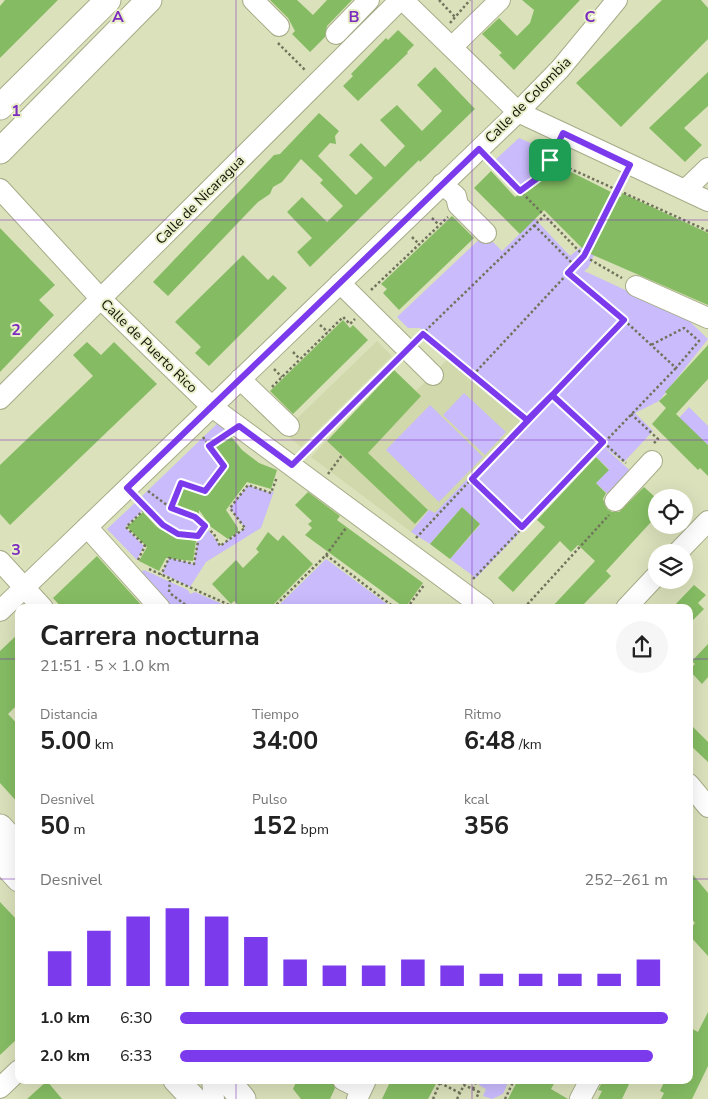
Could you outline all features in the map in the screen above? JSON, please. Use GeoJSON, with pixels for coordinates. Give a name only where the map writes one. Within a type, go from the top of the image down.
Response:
{"type":"FeatureCollection","features":[{"type":"Feature","properties":{"kind":"main road"},"geometry":{"type":"LineString","coordinates":[[0,107],[108,0]]}},
{"type":"Feature","properties":{"kind":"main road"},"geometry":{"type":"LineString","coordinates":[[0,151],[149,0]]}},
{"type":"Feature","properties":{"kind":"main road"},"geometry":{"type":"LineString","coordinates":[[0,827],[15,844]]}},
{"type":"Feature","properties":{"kind":"main road"},"geometry":{"type":"LineString","coordinates":[[0,858],[15,875]]}},
{"type":"Feature","properties":{"kind":"main road"},"geometry":{"type":"LineString","coordinates":[[230,1084],[243,1099]]}},
{"type":"Feature","properties":{"kind":"street"},"geometry":{"type":"LineString","coordinates":[[254,0],[279,26]]}},
{"type":"Feature","properties":{"kind":"street"},"geometry":{"type":"LineString","coordinates":[[336,34],[369,0]]}},
{"type":"Feature","properties":{"kind":"street"},"geometry":{"type":"LineString","coordinates":[[402,0],[518,112],[708,201]]}},
{"type":"Feature","properties":{"kind":"street","name":"Calle de Nicaragua"},"geometry":{"type":"LineString","coordinates":[[0,400],[402,0]]}},
{"type":"Feature","properties":{"kind":"street"},"geometry":{"type":"LineString","coordinates":[[445,41],[486,0]]}},
{"type":"Feature","properties":{"kind":"street"},"geometry":{"type":"LineString","coordinates":[[445,41],[500,0]]}},
{"type":"Feature","properties":{"kind":"street","name":"Calle de Colombia"},"geometry":{"type":"LineString","coordinates":[[0,611],[340,283],[454,197],[479,149],[560,70],[617,0]]}},
{"type":"Feature","properties":{"kind":"street"},"geometry":{"type":"LineString","coordinates":[[685,190],[708,168]]}},
{"type":"Feature","properties":{"kind":"street","name":"Calle de Puerto Rico"},"geometry":{"type":"LineString","coordinates":[[0,188],[101,299],[212,407],[406,549],[437,579],[462,591],[479,604]]}},
{"type":"Feature","properties":{"kind":"street"},"geometry":{"type":"LineString","coordinates":[[454,197],[488,231]]}},
{"type":"Feature","properties":{"kind":"street"},"geometry":{"type":"LineString","coordinates":[[340,283],[432,375]]}},
{"type":"Feature","properties":{"kind":"street"},"geometry":{"type":"LineString","coordinates":[[636,286],[708,318]]}},
{"type":"Feature","properties":{"kind":"street"},"geometry":{"type":"LineString","coordinates":[[240,380],[265,396],[290,430]]}},
{"type":"Feature","properties":{"kind":"street"},"geometry":{"type":"LineString","coordinates":[[612,508],[652,454]]}},
{"type":"Feature","properties":{"kind":"street"},"geometry":{"type":"LineString","coordinates":[[686,544],[708,521]]}},
{"type":"Feature","properties":{"kind":"street"},"geometry":{"type":"LineString","coordinates":[[87,526],[156,604]]}},
{"type":"Feature","properties":{"kind":"street"},"geometry":{"type":"LineString","coordinates":[[0,560],[39,604]]}},
{"type":"Feature","properties":{"kind":"street"},"geometry":{"type":"LineString","coordinates":[[630,604],[648,585]]}},
{"type":"Feature","properties":{"kind":"street"},"geometry":{"type":"LineString","coordinates":[[693,789],[708,806]]}},
{"type":"Feature","properties":{"kind":"street"},"geometry":{"type":"LineString","coordinates":[[0,1088],[15,1074]]}},
{"type":"Feature","properties":{"kind":"street"},"geometry":{"type":"LineString","coordinates":[[212,1084],[214,1099]]}},
{"type":"Feature","properties":{"kind":"street"},"geometry":{"type":"LineString","coordinates":[[580,1099],[588,1084]]}},
{"type":"Feature","properties":{"kind":"path"},"geometry":{"type":"LineString","coordinates":[[439,0],[456,17]]}},
{"type":"Feature","properties":{"kind":"path"},"geometry":{"type":"LineString","coordinates":[[445,41],[456,17],[470,0]]}},
{"type":"Feature","properties":{"kind":"path"},"geometry":{"type":"LineString","coordinates":[[520,191],[543,174],[563,133]]}},
{"type":"Feature","properties":{"kind":"path"},"geometry":{"type":"LineString","coordinates":[[479,149],[584,256],[636,286]]}},
{"type":"Feature","properties":{"kind":"path"},"geometry":{"type":"LineString","coordinates":[[550,160],[708,231]]}},
{"type":"Feature","properties":{"kind":"path"},"geometry":{"type":"LineString","coordinates":[[473,375],[584,256],[630,165]]}},
{"type":"Feature","properties":{"kind":"path"},"geometry":{"type":"LineString","coordinates":[[265,396],[343,317],[350,324],[362,305],[454,211],[460,217],[454,197]]}},
{"type":"Feature","properties":{"kind":"path"},"geometry":{"type":"LineString","coordinates":[[292,465],[407,349],[544,216]]}},
{"type":"Feature","properties":{"kind":"path"},"geometry":{"type":"LineString","coordinates":[[534,225],[575,266]]}},
{"type":"Feature","properties":{"kind":"path"},"geometry":{"type":"LineString","coordinates":[[568,273],[624,320],[676,368]]}},
{"type":"Feature","properties":{"kind":"path"},"geometry":{"type":"LineString","coordinates":[[406,549],[624,320]]}},
{"type":"Feature","properties":{"kind":"path"},"geometry":{"type":"LineString","coordinates":[[462,591],[676,368],[699,341],[684,328],[651,345]]}},
{"type":"Feature","properties":{"kind":"path"},"geometry":{"type":"LineString","coordinates":[[423,334],[527,420]]}},
{"type":"Feature","properties":{"kind":"path"},"geometry":{"type":"LineString","coordinates":[[552,395],[630,467]]}},
{"type":"Feature","properties":{"kind":"path"},"geometry":{"type":"LineString","coordinates":[[631,414],[658,440],[652,454]]}},
{"type":"Feature","properties":{"kind":"path"},"geometry":{"type":"LineString","coordinates":[[171,508],[181,483],[205,491],[224,466],[209,446],[239,426]]}},
{"type":"Feature","properties":{"kind":"path"},"geometry":{"type":"LineString","coordinates":[[321,486],[342,455]]}},
{"type":"Feature","properties":{"kind":"path"},"geometry":{"type":"LineString","coordinates":[[472,479],[522,527]]}},
{"type":"Feature","properties":{"kind":"path"},"geometry":{"type":"LineString","coordinates":[[131,484],[146,508],[163,525],[178,534],[198,536]]}},
{"type":"Feature","properties":{"kind":"path"},"geometry":{"type":"LineString","coordinates":[[131,484],[171,508],[195,517],[214,534],[220,546],[245,528],[230,508],[248,485],[270,493],[272,490]]}},
{"type":"Feature","properties":{"kind":"path"},"geometry":{"type":"LineString","coordinates":[[136,563],[145,546],[126,527],[146,508]]}},
{"type":"Feature","properties":{"kind":"path"},"geometry":{"type":"LineString","coordinates":[[528,604],[612,508]]}},
{"type":"Feature","properties":{"kind":"path"},"geometry":{"type":"LineString","coordinates":[[277,604],[326,555],[357,513]]}},
{"type":"Feature","properties":{"kind":"path"},"geometry":{"type":"LineString","coordinates":[[161,575],[169,558],[194,564],[198,536],[205,526]]}},
{"type":"Feature","properties":{"kind":"path"},"geometry":{"type":"LineString","coordinates":[[326,555],[390,604]]}},
{"type":"Feature","properties":{"kind":"path"},"geometry":{"type":"LineString","coordinates":[[145,568],[227,604]]}},
{"type":"Feature","properties":{"kind":"path"},"geometry":{"type":"LineString","coordinates":[[411,604],[437,579]]}},
{"type":"Feature","properties":{"kind":"path"},"geometry":{"type":"LineString","coordinates":[[170,580],[169,592],[185,604]]}},
{"type":"Feature","properties":{"kind":"path"},"geometry":{"type":"LineString","coordinates":[[432,1099],[440,1084]]}},
{"type":"Feature","properties":{"kind":"path"},"geometry":{"type":"LineString","coordinates":[[446,1084],[460,1093]]}},
{"type":"Feature","properties":{"kind":"path"},"geometry":{"type":"LineString","coordinates":[[472,1089],[475,1084]]}},
{"type":"Feature","properties":{"kind":"path"},"geometry":{"type":"LineString","coordinates":[[505,1099],[512,1084]]}},
{"type":"Feature","properties":{"kind":"path"},"geometry":{"type":"LineString","coordinates":[[457,1099],[464,1085],[479,1092],[476,1099]]}},
{"type":"Feature","properties":{"kind":"shaded area"},"geometry":{"type":"Polygon","coordinates":[[[519,138],[551,152],[540,172],[521,188],[495,160],[519,138]]]}},
{"type":"Feature","properties":{"kind":"shaded area"},"geometry":{"type":"Polygon","coordinates":[[[535,219],[570,256],[581,247],[594,255],[588,268],[584,271],[686,318],[708,339],[659,401],[635,413],[653,431],[624,462],[603,446],[635,475],[613,499],[596,483],[609,469],[594,455],[476,578],[450,559],[480,525],[462,507],[430,544],[411,532],[429,510],[435,513],[523,420],[451,361],[452,355],[420,328],[408,328],[397,317],[485,234],[502,251],[535,219]]]}},
{"type":"Feature","properties":{"kind":"shaded area"},"geometry":{"type":"Polygon","coordinates":[[[377,341],[392,356],[301,447],[289,437],[293,433],[287,428],[377,341]]]}},
{"type":"Feature","properties":{"kind":"shaded area"},"geometry":{"type":"Polygon","coordinates":[[[448,359],[524,420],[435,514],[428,510],[411,532],[311,457],[394,370],[416,391],[448,359]]]}},
{"type":"Feature","properties":{"kind":"shaded area"},"geometry":{"type":"Polygon","coordinates":[[[464,393],[506,432],[485,455],[443,415],[464,393]]]}},
{"type":"Feature","properties":{"kind":"shaded area"},"geometry":{"type":"Polygon","coordinates":[[[430,405],[483,457],[439,502],[386,450],[430,405]]]}},
{"type":"Feature","properties":{"kind":"shaded area"},"geometry":{"type":"Polygon","coordinates":[[[689,407],[708,426],[708,445],[679,418],[689,407]]]}},
{"type":"Feature","properties":{"kind":"shaded area"},"geometry":{"type":"Polygon","coordinates":[[[220,421],[231,431],[209,446],[224,466],[205,491],[181,483],[171,508],[199,522],[210,532],[220,546],[245,528],[230,508],[248,485],[270,493],[274,491],[261,528],[206,562],[190,587],[162,573],[169,558],[194,564],[198,536],[178,532],[164,525],[138,500],[220,421]]]}},
{"type":"Feature","properties":{"kind":"shaded area"},"geometry":{"type":"Polygon","coordinates":[[[135,503],[142,511],[125,527],[144,546],[137,560],[107,529],[135,503]]]}},
{"type":"Feature","properties":{"kind":"shaded area"},"geometry":{"type":"Polygon","coordinates":[[[326,559],[387,604],[280,604],[326,559]]]}},
{"type":"Feature","properties":{"kind":"shaded area"},"geometry":{"type":"Polygon","coordinates":[[[144,570],[188,590],[190,594],[195,592],[222,604],[167,604],[141,572],[144,570]]]}},
{"type":"Feature","properties":{"kind":"shaded area"},"geometry":{"type":"Polygon","coordinates":[[[507,1084],[503,1094],[492,1099],[483,1096],[486,1089],[479,1085],[507,1084]]]}},
{"type":"Feature","properties":{"kind":"building"},"geometry":{"type":"Polygon","coordinates":[[[5,0],[58,0],[0,58],[0,6],[5,0]]]}},
{"type":"Feature","properties":{"kind":"building"},"geometry":{"type":"Polygon","coordinates":[[[270,0],[297,0],[313,15],[327,0],[352,0],[327,26],[325,37],[310,52],[292,34],[295,31],[288,18],[270,0]]]}},
{"type":"Feature","properties":{"kind":"building"},"geometry":{"type":"Polygon","coordinates":[[[522,0],[580,0],[514,70],[499,55],[502,53],[482,34],[499,18],[517,36],[530,23],[534,10],[522,0]]]}},
{"type":"Feature","properties":{"kind":"building"},"geometry":{"type":"Polygon","coordinates":[[[662,0],[701,0],[708,8],[708,39],[621,127],[576,83],[662,0]]]}},
{"type":"Feature","properties":{"kind":"building"},"geometry":{"type":"Polygon","coordinates":[[[398,30],[414,45],[358,101],[343,86],[353,76],[351,74],[386,38],[388,40],[398,30]]]}},
{"type":"Feature","properties":{"kind":"building"},"geometry":{"type":"Polygon","coordinates":[[[435,67],[475,109],[420,162],[419,160],[310,267],[297,252],[312,238],[287,212],[302,197],[327,222],[343,206],[320,183],[323,180],[301,159],[282,182],[273,187],[270,194],[258,202],[168,296],[153,282],[274,155],[280,154],[319,113],[339,131],[335,136],[336,144],[330,143],[318,156],[356,195],[373,178],[349,155],[361,143],[385,167],[405,146],[380,120],[397,105],[422,131],[442,111],[417,85],[435,67]]]}},
{"type":"Feature","properties":{"kind":"building"},"geometry":{"type":"Polygon","coordinates":[[[708,72],[708,106],[684,128],[702,145],[685,162],[649,128],[708,72]]]}},
{"type":"Feature","properties":{"kind":"building"},"geometry":{"type":"Polygon","coordinates":[[[551,162],[621,197],[622,193],[708,233],[708,305],[586,252],[544,210],[520,234],[474,188],[491,171],[515,197],[545,175],[551,162]]]}},
{"type":"Feature","properties":{"kind":"building"},"geometry":{"type":"Polygon","coordinates":[[[452,216],[474,238],[399,310],[383,293],[387,289],[381,284],[452,216]]]}},
{"type":"Feature","properties":{"kind":"building"},"geometry":{"type":"Polygon","coordinates":[[[0,228],[55,285],[39,300],[54,315],[0,372],[0,228]]]}},
{"type":"Feature","properties":{"kind":"building"},"geometry":{"type":"Polygon","coordinates":[[[243,255],[268,280],[273,275],[287,288],[209,366],[195,353],[201,347],[175,322],[243,255]]]}},
{"type":"Feature","properties":{"kind":"building"},"geometry":{"type":"Polygon","coordinates":[[[343,320],[350,328],[353,325],[368,340],[293,414],[270,391],[343,320]]]}},
{"type":"Feature","properties":{"kind":"building"},"geometry":{"type":"Polygon","coordinates":[[[87,342],[101,355],[114,342],[157,384],[10,525],[0,514],[0,465],[93,376],[73,355],[87,342]]]}},
{"type":"Feature","properties":{"kind":"building"},"geometry":{"type":"Polygon","coordinates":[[[708,345],[708,379],[676,414],[708,445],[708,476],[700,468],[698,470],[652,424],[666,408],[659,401],[667,394],[665,392],[708,345]]]}},
{"type":"Feature","properties":{"kind":"building"},"geometry":{"type":"Polygon","coordinates":[[[394,370],[421,396],[368,453],[428,510],[415,524],[327,441],[394,370]]]}},
{"type":"Feature","properties":{"kind":"building"},"geometry":{"type":"Polygon","coordinates":[[[229,434],[242,450],[259,463],[277,470],[271,489],[247,482],[226,510],[238,528],[238,532],[228,539],[211,527],[199,510],[199,515],[175,508],[182,488],[205,495],[227,466],[213,445],[229,434]]]}},
{"type":"Feature","properties":{"kind":"building"},"geometry":{"type":"Polygon","coordinates":[[[596,457],[609,470],[596,483],[606,493],[603,499],[607,509],[612,512],[619,512],[644,487],[648,491],[648,525],[606,571],[611,576],[584,604],[555,604],[595,561],[578,545],[571,552],[560,541],[513,592],[498,578],[545,527],[537,520],[596,457]]]}},
{"type":"Feature","properties":{"kind":"building"},"geometry":{"type":"Polygon","coordinates":[[[308,492],[340,516],[337,520],[423,583],[408,604],[400,604],[305,535],[312,528],[308,524],[312,521],[295,505],[308,492]]]}},
{"type":"Feature","properties":{"kind":"building"},"geometry":{"type":"Polygon","coordinates":[[[462,507],[480,524],[450,559],[430,544],[462,507]]]}},
{"type":"Feature","properties":{"kind":"building"},"geometry":{"type":"Polygon","coordinates":[[[143,512],[157,527],[177,537],[196,541],[193,561],[166,558],[159,571],[139,561],[147,547],[127,527],[143,512]]]}},
{"type":"Feature","properties":{"kind":"building"},"geometry":{"type":"Polygon","coordinates":[[[268,532],[278,541],[283,535],[313,564],[274,604],[237,604],[234,601],[231,604],[212,584],[236,560],[243,568],[259,552],[256,549],[268,532]]]}},
{"type":"Feature","properties":{"kind":"building"},"geometry":{"type":"Polygon","coordinates":[[[97,556],[140,604],[58,604],[53,598],[97,556]]]}},
{"type":"Feature","properties":{"kind":"building"},"geometry":{"type":"Polygon","coordinates":[[[694,585],[706,595],[698,603],[704,609],[693,620],[693,604],[676,604],[690,589],[693,589],[694,585]]]}},
{"type":"Feature","properties":{"kind":"building"},"geometry":{"type":"Polygon","coordinates":[[[15,637],[15,707],[8,714],[15,722],[15,800],[0,783],[0,651],[15,637]]]}},
{"type":"Feature","properties":{"kind":"building"},"geometry":{"type":"Polygon","coordinates":[[[708,644],[708,677],[702,684],[693,674],[693,666],[695,664],[693,660],[708,644]]]}},
{"type":"Feature","properties":{"kind":"building"},"geometry":{"type":"Polygon","coordinates":[[[693,727],[708,742],[708,762],[693,748],[693,727]]]}},
{"type":"Feature","properties":{"kind":"building"},"geometry":{"type":"Polygon","coordinates":[[[693,875],[708,893],[708,956],[693,939],[693,926],[695,923],[693,920],[693,875]]]}},
{"type":"Feature","properties":{"kind":"building"},"geometry":{"type":"Polygon","coordinates":[[[0,902],[15,918],[15,1041],[0,1055],[0,902]]]}},
{"type":"Feature","properties":{"kind":"building"},"geometry":{"type":"Polygon","coordinates":[[[708,1012],[708,1066],[692,1099],[661,1099],[664,1093],[660,1091],[663,1084],[693,1084],[693,1029],[698,1032],[708,1012]]]}},
{"type":"Feature","properties":{"kind":"building"},"geometry":{"type":"Polygon","coordinates":[[[44,1084],[50,1084],[62,1099],[27,1099],[44,1084]]]}},
{"type":"Feature","properties":{"kind":"building"},"geometry":{"type":"Polygon","coordinates":[[[295,1084],[333,1084],[335,1088],[330,1099],[301,1099],[293,1089],[295,1084]]]}},
{"type":"Feature","properties":{"kind":"building"},"geometry":{"type":"Polygon","coordinates":[[[389,1084],[436,1084],[428,1099],[382,1099],[389,1084]]]}},
{"type":"Feature","properties":{"kind":"building"},"geometry":{"type":"Polygon","coordinates":[[[516,1084],[554,1084],[551,1089],[568,1099],[508,1099],[516,1084]]]}},
{"type":"Feature","properties":{"kind":"building"},"geometry":{"type":"Polygon","coordinates":[[[601,1084],[629,1084],[622,1099],[598,1099],[602,1091],[598,1090],[601,1084]]]}},
{"type":"Feature","properties":{"kind":"route"},"geometry":{"type":"LineString","coordinates":[[550,160],[543,174],[520,191],[479,149],[127,488],[163,525],[178,534],[198,536],[205,526],[195,517],[171,508],[181,483],[205,491],[224,466],[209,446],[239,426],[292,465],[423,334],[527,420],[552,395],[603,442],[522,527],[472,479],[527,420],[624,320],[568,273],[584,256],[630,165],[563,133],[550,160]]}}]}
